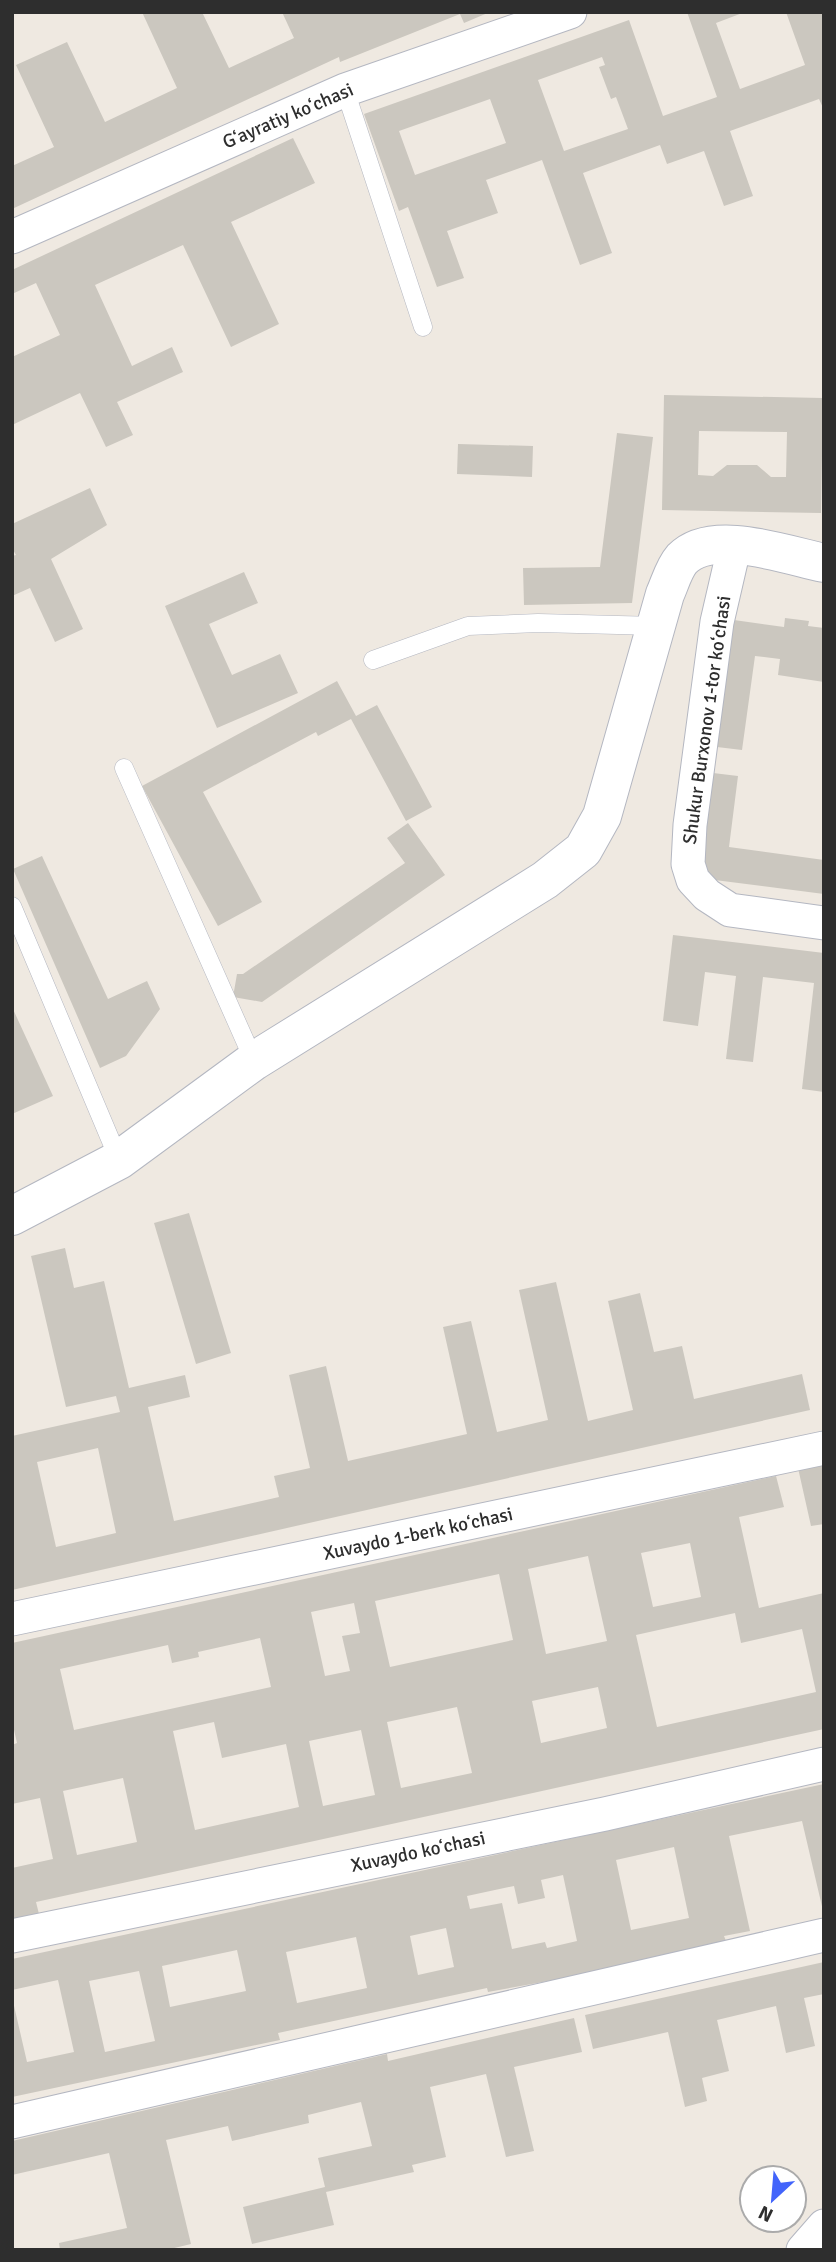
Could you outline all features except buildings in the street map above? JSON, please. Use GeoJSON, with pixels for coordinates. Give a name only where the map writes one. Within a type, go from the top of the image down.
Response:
{"type":"FeatureCollection","features":[{"type":"Feature","properties":{"kind":"street","name":"Gʻayratiy koʻchasi"},"geometry":{"type":"LineString","coordinates":[[12,237],[345,90],[570,12]]}},
{"type":"Feature","properties":{"kind":"street"},"geometry":{"type":"LineString","coordinates":[[12,1216],[119,1160],[254,1061],[545,880],[583,850],[602,816],[665,594],[680,561],[697,547],[735,544],[824,563]]}},
{"type":"Feature","properties":{"kind":"street","name":"Shukur Burxonov 1-tor koʻchasi"},"geometry":{"type":"LineString","coordinates":[[735,544],[717,622],[690,825],[688,864],[693,880],[707,895],[730,910],[824,922]]}},
{"type":"Feature","properties":{"kind":"street","name":"Xuvaydo 1-berk koʻchasi"},"geometry":{"type":"LineString","coordinates":[[12,1619],[824,1448]]}},
{"type":"Feature","properties":{"kind":"street","name":"Xuvaydo koʻchasi"},"geometry":{"type":"LineString","coordinates":[[12,1936],[605,1814],[824,1764]]}},
{"type":"Feature","properties":{"kind":"street"},"geometry":{"type":"LineString","coordinates":[[12,2122],[824,1935]]}},
{"type":"Feature","properties":{"kind":"street"},"geometry":{"type":"LineString","coordinates":[[803,2250],[824,2226]]}},
{"type":"Feature","properties":{"kind":"lane"},"geometry":{"type":"LineString","coordinates":[[345,90],[423,327]]}},
{"type":"Feature","properties":{"kind":"lane"},"geometry":{"type":"LineString","coordinates":[[373,660],[468,626],[538,623],[658,626]]}},
{"type":"Feature","properties":{"kind":"lane"},"geometry":{"type":"LineString","coordinates":[[124,768],[254,1061]]}},
{"type":"Feature","properties":{"kind":"lane"},"geometry":{"type":"LineString","coordinates":[[12,906],[119,1160]]}}]}
